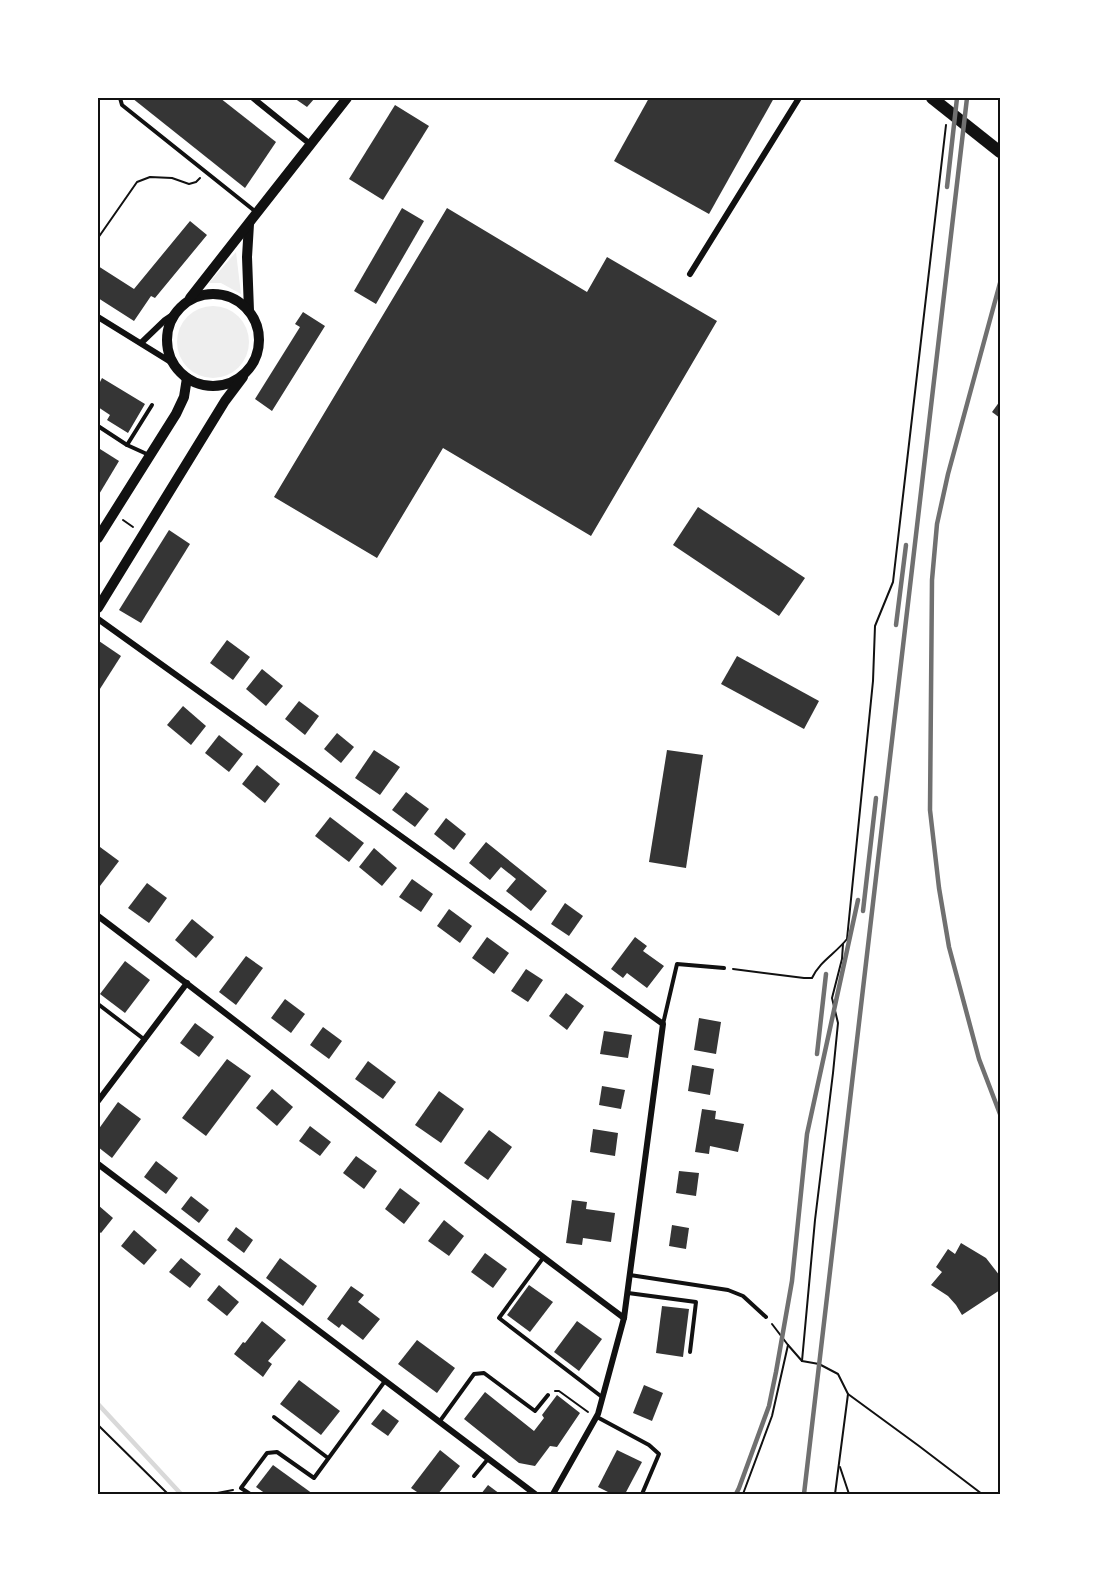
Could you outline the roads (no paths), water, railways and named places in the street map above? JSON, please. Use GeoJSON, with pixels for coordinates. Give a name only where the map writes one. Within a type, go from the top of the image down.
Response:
{"type":"FeatureCollection","features":[{"type":"Feature","properties":{"kind":"main road"},"geometry":{"type":"LineString","coordinates":[[250,367],[242,376],[227,384],[202,385],[187,378],[174,364],[168,352],[167,335],[170,323],[346,98]]}},
{"type":"Feature","properties":{"kind":"main road"},"geometry":{"type":"LineString","coordinates":[[932,98],[1000,152]]}},
{"type":"Feature","properties":{"kind":"main road"},"geometry":{"type":"LineString","coordinates":[[249,224],[247,257],[249,311]]}},
{"type":"Feature","properties":{"kind":"main road"},"geometry":{"type":"LineString","coordinates":[[98,608],[225,401],[258,352],[256,322],[249,311],[231,297],[217,294],[201,295],[188,301]]}},
{"type":"Feature","properties":{"kind":"main road"},"geometry":{"type":"LineString","coordinates":[[98,538],[180,405],[184,397],[187,378]]}},
{"type":"Feature","properties":{"kind":"street"},"geometry":{"type":"LineString","coordinates":[[253,98],[310,144]]}},
{"type":"Feature","properties":{"kind":"street"},"geometry":{"type":"LineString","coordinates":[[690,274],[799,98]]}},
{"type":"Feature","properties":{"kind":"street"},"geometry":{"type":"LineString","coordinates":[[141,343],[177,312]]}},
{"type":"Feature","properties":{"kind":"street"},"geometry":{"type":"LineString","coordinates":[[98,316],[174,364]]}},
{"type":"Feature","properties":{"kind":"street"},"geometry":{"type":"LineString","coordinates":[[98,619],[663,1024],[624,1318],[596,1418],[553,1494]]}},
{"type":"Feature","properties":{"kind":"street"},"geometry":{"type":"LineString","coordinates":[[98,916],[624,1318]]}},
{"type":"Feature","properties":{"kind":"street"},"geometry":{"type":"LineString","coordinates":[[98,1101],[187,983]]}},
{"type":"Feature","properties":{"kind":"street"},"geometry":{"type":"LineString","coordinates":[[98,1164],[536,1494]]}},
{"type":"Feature","properties":{"kind":"lane"},"geometry":{"type":"LineString","coordinates":[[120,98],[122,105],[257,213]]}},
{"type":"Feature","properties":{"kind":"lane"},"geometry":{"type":"LineString","coordinates":[[127,445],[152,405]]}},
{"type":"Feature","properties":{"kind":"lane"},"geometry":{"type":"LineString","coordinates":[[98,426],[127,445],[150,456]]}},
{"type":"Feature","properties":{"kind":"lane"},"geometry":{"type":"LineString","coordinates":[[663,1024],[677,964],[724,968]]}},
{"type":"Feature","properties":{"kind":"lane"},"geometry":{"type":"LineString","coordinates":[[98,1004],[145,1040]]}},
{"type":"Feature","properties":{"kind":"lane"},"geometry":{"type":"LineString","coordinates":[[543,1257],[499,1318],[602,1397]]}},
{"type":"Feature","properties":{"kind":"lane"},"geometry":{"type":"LineString","coordinates":[[630,1275],[728,1290],[743,1296],[766,1317]]}},
{"type":"Feature","properties":{"kind":"lane"},"geometry":{"type":"LineString","coordinates":[[627,1293],[696,1302],[690,1352]]}},
{"type":"Feature","properties":{"kind":"lane"},"geometry":{"type":"LineString","coordinates":[[440,1422],[474,1374],[484,1373],[535,1411],[548,1395]]}},
{"type":"Feature","properties":{"kind":"lane"},"geometry":{"type":"LineString","coordinates":[[250,1494],[241,1488],[267,1453],[277,1452],[314,1478],[385,1381]]}},
{"type":"Feature","properties":{"kind":"lane"},"geometry":{"type":"LineString","coordinates":[[274,1417],[328,1458]]}},
{"type":"Feature","properties":{"kind":"lane"},"geometry":{"type":"LineString","coordinates":[[596,1418],[649,1445],[659,1454],[642,1494]]}},
{"type":"Feature","properties":{"kind":"lane"},"geometry":{"type":"LineString","coordinates":[[474,1476],[488,1459]]}},
{"type":"Feature","properties":{"kind":"waterway"},"geometry":{"type":"LineString","coordinates":[[98,1404],[181,1494]]}},
{"type":"Feature","properties":{"kind":"railway"},"geometry":{"type":"LineString","coordinates":[[947,187],[957,98]]}},
{"type":"Feature","properties":{"kind":"railway"},"geometry":{"type":"LineString","coordinates":[[804,1494],[967,98]]}},
{"type":"Feature","properties":{"kind":"railway"},"geometry":{"type":"LineString","coordinates":[[1000,283],[948,474],[937,524],[932,580],[930,810],[939,888],[949,947],[979,1059],[1000,1114]]}},
{"type":"Feature","properties":{"kind":"railway"},"geometry":{"type":"LineString","coordinates":[[896,625],[906,545]]}},
{"type":"Feature","properties":{"kind":"railway"},"geometry":{"type":"LineString","coordinates":[[863,911],[876,798]]}},
{"type":"Feature","properties":{"kind":"railway"},"geometry":{"type":"LineString","coordinates":[[736,1494],[769,1406],[776,1372],[792,1281],[807,1134],[858,900]]}},
{"type":"Feature","properties":{"kind":"railway"},"geometry":{"type":"LineString","coordinates":[[817,1054],[826,974]]}}]}
